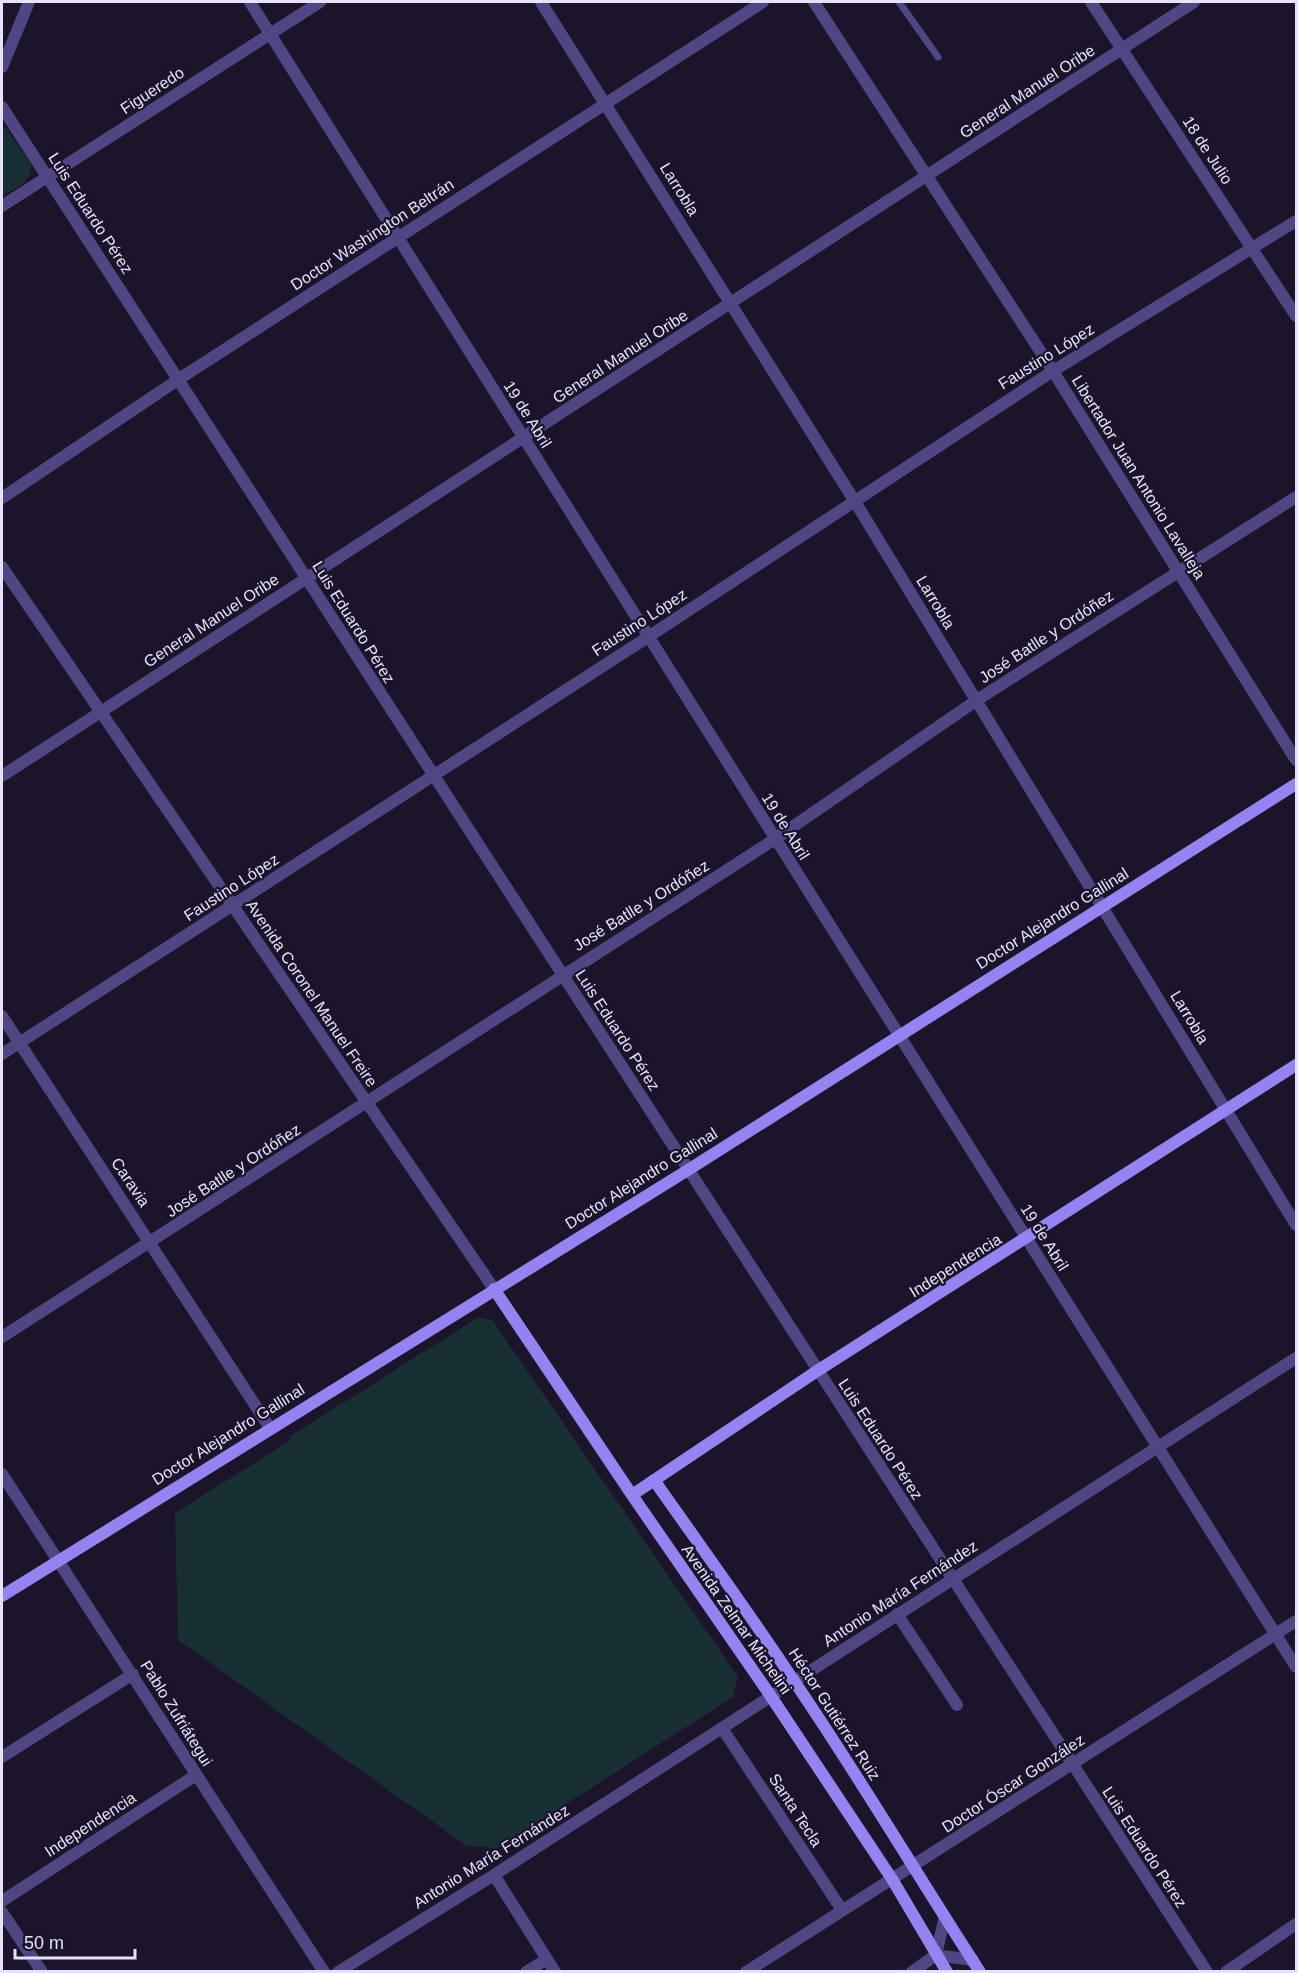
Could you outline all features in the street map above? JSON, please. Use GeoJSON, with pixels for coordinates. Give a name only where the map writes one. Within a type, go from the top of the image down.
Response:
{"type":"FeatureCollection","features":[{"type":"Feature","properties":{"kind":"street"},"geometry":{"type":"LineString","coordinates":[[2,67],[29,2]]}},
{"type":"Feature","properties":{"kind":"street","name":"19 de Abril"},"geometry":{"type":"LineString","coordinates":[[250,2],[1296,1666]]}},
{"type":"Feature","properties":{"kind":"street","name":"Figueredo"},"geometry":{"type":"LineString","coordinates":[[2,206],[320,2]]}},
{"type":"Feature","properties":{"kind":"street","name":"Larrobla"},"geometry":{"type":"LineString","coordinates":[[541,2],[855,500],[1296,1225]]}},
{"type":"Feature","properties":{"kind":"street","name":"Doctor Washington Beltrán"},"geometry":{"type":"LineString","coordinates":[[2,498],[179,379],[763,2]]}},
{"type":"Feature","properties":{"kind":"street","name":"Libertador Juan Antonio Lavalleja"},"geometry":{"type":"LineString","coordinates":[[814,2],[1053,371],[1296,760]]}},
{"type":"Feature","properties":{"kind":"street","name":"18 de Julio"},"geometry":{"type":"LineString","coordinates":[[1091,2],[1296,316]]}},
{"type":"Feature","properties":{"kind":"street","name":"General Manuel Oribe"},"geometry":{"type":"LineString","coordinates":[[2,776],[1194,2]]}},
{"type":"Feature","properties":{"kind":"street","name":"Luis Eduardo Pérez"},"geometry":{"type":"LineString","coordinates":[[2,107],[1071,1765],[1207,1971]]}},
{"type":"Feature","properties":{"kind":"street","name":"Faustino López"},"geometry":{"type":"LineString","coordinates":[[2,1054],[648,637],[1053,371],[1296,221]]}},
{"type":"Feature","properties":{"kind":"street","name":"José Batlle y Ordóñez"},"geometry":{"type":"LineString","coordinates":[[2,1337],[152,1243],[562,975],[776,839],[977,700],[1296,497]]}},
{"type":"Feature","properties":{"kind":"street","name":"Avenida Coronel Manuel Freire"},"geometry":{"type":"LineString","coordinates":[[2,567],[494,1289]]}},
{"type":"Feature","properties":{"kind":"street","name":"Doctor Alejandro Gallinal"},"geometry":{"type":"LineString","coordinates":[[2,1596],[688,1170],[898,1034],[1296,784]]}},
{"type":"Feature","properties":{"kind":"street","name":"Caravia"},"geometry":{"type":"LineString","coordinates":[[2,1016],[152,1243],[270,1428]]}},
{"type":"Feature","properties":{"kind":"street","name":"Independencia"},"geometry":{"type":"LineString","coordinates":[[632,1495],[818,1371],[1296,1065]]}},
{"type":"Feature","properties":{"kind":"street","name":"Avenida Zelmar Michelini"},"geometry":{"type":"LineString","coordinates":[[494,1289],[892,1879],[946,1971]]}},
{"type":"Feature","properties":{"kind":"street","name":"Antonio María Fernández"},"geometry":{"type":"LineString","coordinates":[[338,1971],[494,1875],[1296,1358]]}},
{"type":"Feature","properties":{"kind":"street","name":"Pablo Zufriátegui"},"geometry":{"type":"LineString","coordinates":[[2,1474],[324,1971]]}},
{"type":"Feature","properties":{"kind":"street","name":"Héctor Gutiérrez Ruiz"},"geometry":{"type":"LineString","coordinates":[[654,1480],[794,1681],[914,1866],[945,1920],[980,1971]]}},
{"type":"Feature","properties":{"kind":"street"},"geometry":{"type":"LineString","coordinates":[[897,1614],[957,1705]]}},
{"type":"Feature","properties":{"kind":"street","name":"Doctor Óscar González"},"geometry":{"type":"LineString","coordinates":[[746,1971],[1296,1621]]}},
{"type":"Feature","properties":{"kind":"street"},"geometry":{"type":"LineString","coordinates":[[2,1757],[133,1674]]}},
{"type":"Feature","properties":{"kind":"street","name":"Santa Tecla"},"geometry":{"type":"LineString","coordinates":[[722,1728],[842,1910]]}},
{"type":"Feature","properties":{"kind":"street","name":"Independencia"},"geometry":{"type":"LineString","coordinates":[[2,1901],[196,1775]]}},
{"type":"Feature","properties":{"kind":"street"},"geometry":{"type":"LineString","coordinates":[[494,1875],[555,1971]]}},
{"type":"Feature","properties":{"kind":"street"},"geometry":{"type":"LineString","coordinates":[[2,1912],[42,1971]]}},
{"type":"Feature","properties":{"kind":"street"},"geometry":{"type":"LineString","coordinates":[[936,1955],[945,1920]]}},
{"type":"Feature","properties":{"kind":"street"},"geometry":{"type":"LineString","coordinates":[[1226,1971],[1296,1924]]}},
{"type":"Feature","properties":{"kind":"street"},"geometry":{"type":"LineString","coordinates":[[912,1971],[936,1955],[973,1960]]}},
{"type":"Feature","properties":{"kind":"street"},"geometry":{"type":"LineString","coordinates":[[526,1971],[547,1959]]}},
{"type":"Feature","properties":{"kind":"lane"},"geometry":{"type":"LineString","coordinates":[[899,2],[938,57]]}},
{"type":"Feature","properties":{"kind":"green space"},"geometry":{"type":"Polygon","coordinates":[[[2,127],[6,128],[31,164],[31,170],[26,180],[2,196],[2,127]]]}},
{"type":"Feature","properties":{"kind":"green space"},"geometry":{"type":"Polygon","coordinates":[[[479,1317],[493,1321],[738,1677],[733,1697],[497,1848],[467,1846],[178,1640],[175,1513],[291,1440],[289,1437],[479,1317]]]}}]}
